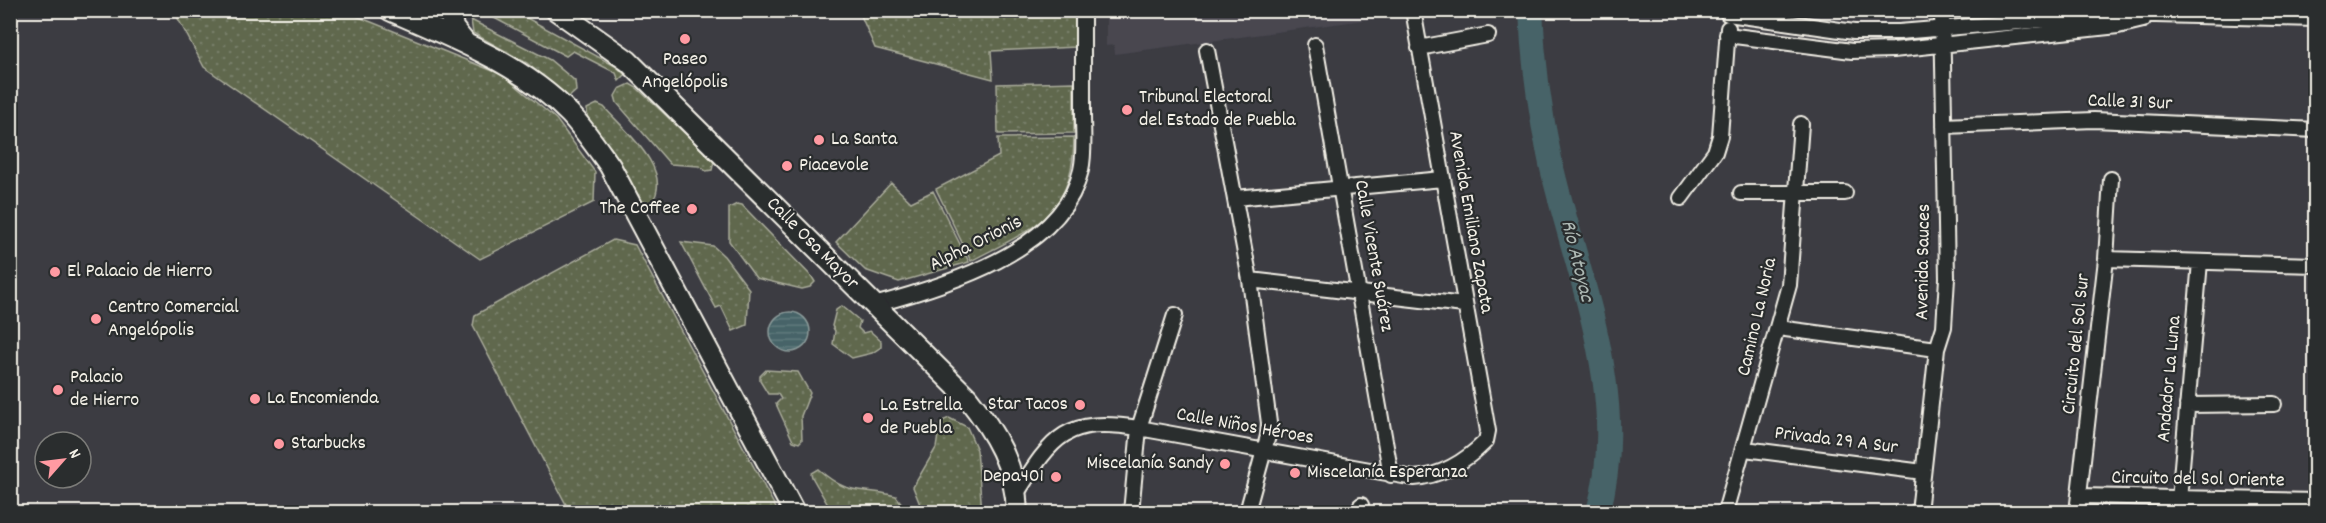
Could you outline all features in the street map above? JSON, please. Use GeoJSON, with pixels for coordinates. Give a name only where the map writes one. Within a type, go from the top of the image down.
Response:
{"type":"FeatureCollection","features":[{"type":"Feature","properties":{"kind":"street"},"geometry":{"type":"LineString","coordinates":[[390,10],[466,44],[539,88],[569,113],[591,138],[610,166],[794,513]]}},
{"type":"Feature","properties":{"kind":"street"},"geometry":{"type":"LineString","coordinates":[[450,10],[453,28],[466,44]]}},
{"type":"Feature","properties":{"kind":"street","name":"Calle Osa Mayor"},"geometry":{"type":"LineString","coordinates":[[556,10],[628,61],[967,397],[984,418],[1005,454],[1017,503]]}},
{"type":"Feature","properties":{"kind":"street","name":"Alpha Orionis"},"geometry":{"type":"LineString","coordinates":[[874,305],[946,283],[1026,244],[1047,227],[1069,202],[1082,167],[1083,10]]}},
{"type":"Feature","properties":{"kind":"street","name":"Avenida Emiliano Zapata"},"geometry":{"type":"LineString","coordinates":[[1413,10],[1488,431],[1486,441]]}},
{"type":"Feature","properties":{"kind":"street","name":"Avenida Sauces"},"geometry":{"type":"LineString","coordinates":[[1919,513],[1937,349],[1944,327],[1947,278],[1942,10]]}},
{"type":"Feature","properties":{"kind":"street"},"geometry":{"type":"LineString","coordinates":[[1681,198],[1715,152],[1720,135],[1728,12],[1854,32],[1899,32],[2116,14],[2316,19]]}},
{"type":"Feature","properties":{"kind":"street"},"geometry":{"type":"LineString","coordinates":[[1727,35],[1852,51],[1942,46],[2118,26],[2160,16]]}},
{"type":"Feature","properties":{"kind":"street"},"geometry":{"type":"LineString","coordinates":[[1419,48],[1488,34]]}},
{"type":"Feature","properties":{"kind":"street","name":"Calle Vicente Suárez"},"geometry":{"type":"LineString","coordinates":[[1315,45],[1391,475]]}},
{"type":"Feature","properties":{"kind":"street"},"geometry":{"type":"LineString","coordinates":[[1207,50],[1250,279],[1269,423],[1247,513]]}},
{"type":"Feature","properties":{"kind":"street","name":"Calle 31 Sur"},"geometry":{"type":"LineString","coordinates":[[1944,126],[2094,120],[2316,130]]}},
{"type":"Feature","properties":{"kind":"street","name":"Camino La Noria"},"geometry":{"type":"LineString","coordinates":[[1725,513],[1745,449],[1789,285],[1801,124]]}},
{"type":"Feature","properties":{"kind":"street"},"geometry":{"type":"LineString","coordinates":[[1235,198],[1443,179]]}},
{"type":"Feature","properties":{"kind":"street","name":"Circuito del Sol Sur"},"geometry":{"type":"LineString","coordinates":[[2077,513],[2106,259],[2111,179]]}},
{"type":"Feature","properties":{"kind":"street"},"geometry":{"type":"LineString","coordinates":[[1741,194],[1845,193]]}},
{"type":"Feature","properties":{"kind":"street"},"geometry":{"type":"LineString","coordinates":[[2106,259],[2316,265]]}},
{"type":"Feature","properties":{"kind":"street","name":"Andador La Luna"},"geometry":{"type":"LineString","coordinates":[[2179,500],[2200,262]]}},
{"type":"Feature","properties":{"kind":"street"},"geometry":{"type":"LineString","coordinates":[[1250,279],[1464,305]]}},
{"type":"Feature","properties":{"kind":"street"},"geometry":{"type":"LineString","coordinates":[[1131,513],[1139,428],[1175,315]]}},
{"type":"Feature","properties":{"kind":"street"},"geometry":{"type":"LineString","coordinates":[[1778,328],[1937,349]]}},
{"type":"Feature","properties":{"kind":"street"},"geometry":{"type":"LineString","coordinates":[[2187,405],[2274,404]]}},
{"type":"Feature","properties":{"kind":"street","name":"Calle Niños Héroes"},"geometry":{"type":"LineString","coordinates":[[1017,503],[1047,449],[1068,431],[1098,424],[1139,428],[1391,475],[1430,477],[1446,471],[1486,441]]}},
{"type":"Feature","properties":{"kind":"street","name":"Privada 29 A Sur"},"geometry":{"type":"LineString","coordinates":[[1745,449],[1923,472]]}},
{"type":"Feature","properties":{"kind":"street","name":"Circuito del Sol Oriente"},"geometry":{"type":"LineString","coordinates":[[2079,496],[2179,500],[2316,501]]}},
{"type":"Feature","properties":{"kind":"shaded area"},"geometry":{"type":"Polygon","coordinates":[[[1400,10],[1401,15],[1115,54],[1114,45],[1106,46],[1106,11],[1400,10]]]}},
{"type":"Feature","properties":{"kind":"green space"},"geometry":{"type":"Polygon","coordinates":[[[174,11],[344,11],[503,75],[556,119],[595,172],[594,202],[480,259],[204,67],[174,11]]]}},
{"type":"Feature","properties":{"kind":"green space"},"geometry":{"type":"Polygon","coordinates":[[[481,11],[514,11],[617,67],[625,75],[619,81],[616,73],[573,51],[566,56],[481,11]]]}},
{"type":"Feature","properties":{"kind":"green space"},"geometry":{"type":"Polygon","coordinates":[[[859,11],[1075,11],[1076,47],[991,51],[993,79],[875,48],[859,11]]]}},
{"type":"Feature","properties":{"kind":"green space"},"geometry":{"type":"Polygon","coordinates":[[[471,20],[550,60],[575,81],[576,91],[568,98],[527,63],[473,33],[471,20]]]}},
{"type":"Feature","properties":{"kind":"green space"},"geometry":{"type":"Polygon","coordinates":[[[1074,82],[1074,133],[998,134],[997,84],[1074,82]]]}},
{"type":"Feature","properties":{"kind":"green space"},"geometry":{"type":"Polygon","coordinates":[[[630,84],[714,161],[712,170],[706,171],[699,166],[670,164],[617,103],[615,96],[619,89],[630,84]]]}},
{"type":"Feature","properties":{"kind":"green space"},"geometry":{"type":"Polygon","coordinates":[[[597,104],[604,107],[634,139],[652,164],[657,177],[657,190],[652,202],[646,204],[640,201],[614,152],[588,121],[587,109],[597,104]]]}},
{"type":"Feature","properties":{"kind":"green space"},"geometry":{"type":"Polygon","coordinates":[[[1074,137],[1072,164],[1067,185],[1058,203],[1046,217],[1031,228],[971,261],[936,189],[999,156],[998,138],[1074,137]]]}},
{"type":"Feature","properties":{"kind":"green space"},"geometry":{"type":"Polygon","coordinates":[[[891,183],[911,202],[933,191],[969,262],[899,282],[865,270],[836,242],[891,183]]]}},
{"type":"Feature","properties":{"kind":"green space"},"geometry":{"type":"Polygon","coordinates":[[[737,204],[742,205],[812,277],[815,282],[810,287],[802,289],[756,278],[729,241],[729,208],[737,204]]]}},
{"type":"Feature","properties":{"kind":"green space"},"geometry":{"type":"Polygon","coordinates":[[[613,240],[635,245],[778,512],[570,512],[473,326],[475,315],[613,240]]]}},
{"type":"Feature","properties":{"kind":"green space"},"geometry":{"type":"Polygon","coordinates":[[[681,242],[713,246],[724,256],[749,289],[747,325],[733,331],[721,306],[716,308],[681,242]]]}},
{"type":"Feature","properties":{"kind":"green space"},"geometry":{"type":"Polygon","coordinates":[[[842,306],[860,321],[858,328],[863,333],[870,331],[881,341],[881,347],[872,353],[852,358],[833,344],[835,331],[832,326],[836,310],[842,306]]]}},
{"type":"Feature","properties":{"kind":"green space"},"geometry":{"type":"Polygon","coordinates":[[[766,370],[798,372],[810,393],[801,416],[802,440],[799,443],[793,441],[776,404],[781,399],[778,394],[768,394],[760,381],[760,376],[766,370]]]}},
{"type":"Feature","properties":{"kind":"green space"},"geometry":{"type":"Polygon","coordinates":[[[949,418],[967,427],[977,450],[982,512],[923,512],[913,487],[936,448],[940,422],[949,418]]]}},
{"type":"Feature","properties":{"kind":"green space"},"geometry":{"type":"Polygon","coordinates":[[[818,469],[847,488],[896,496],[908,512],[832,512],[812,477],[811,473],[818,469]]]}},
{"type":"Feature","properties":{"kind":"water"},"geometry":{"type":"Polygon","coordinates":[[[790,312],[804,318],[810,332],[804,346],[790,352],[776,346],[770,332],[776,318],[790,312]]]}},
{"type":"Feature","properties":{"kind":"waterway","name":"Río Atoyac"},"geometry":{"type":"LineString","coordinates":[[1531,10],[1535,68],[1547,145],[1597,337],[1604,381],[1608,425],[1607,468],[1598,512]]}},
{"type":"Feature","properties":{"kind":"place","name":"Paseo Angelópolis"},"geometry":{"type":"Point","coordinates":[685,39]}},
{"type":"Feature","properties":{"kind":"place","name":"Tribunal Electoral del Estado de Puebla"},"geometry":{"type":"Point","coordinates":[1127,110]}},
{"type":"Feature","properties":{"kind":"place","name":"La Santa"},"geometry":{"type":"Point","coordinates":[819,140]}},
{"type":"Feature","properties":{"kind":"place","name":"Piacevole"},"geometry":{"type":"Point","coordinates":[787,166]}},
{"type":"Feature","properties":{"kind":"place","name":"The Coffee"},"geometry":{"type":"Point","coordinates":[692,209]}},
{"type":"Feature","properties":{"kind":"place","name":"El Palacio de Hierro"},"geometry":{"type":"Point","coordinates":[55,272]}},
{"type":"Feature","properties":{"kind":"place","name":"Centro Comercial Angelópolis"},"geometry":{"type":"Point","coordinates":[96,319]}},
{"type":"Feature","properties":{"kind":"place","name":"Palacio de Hierro"},"geometry":{"type":"Point","coordinates":[58,390]}},
{"type":"Feature","properties":{"kind":"place","name":"La Encomienda"},"geometry":{"type":"Point","coordinates":[255,399]}},
{"type":"Feature","properties":{"kind":"place","name":"Star Tacos"},"geometry":{"type":"Point","coordinates":[1080,405]}},
{"type":"Feature","properties":{"kind":"place","name":"La Estrella de Puebla"},"geometry":{"type":"Point","coordinates":[868,418]}},
{"type":"Feature","properties":{"kind":"place","name":"Starbucks"},"geometry":{"type":"Point","coordinates":[279,444]}},
{"type":"Feature","properties":{"kind":"place","name":"Miscelanía Sandy"},"geometry":{"type":"Point","coordinates":[1225,464]}},
{"type":"Feature","properties":{"kind":"place","name":"Miscelanía Esperanza"},"geometry":{"type":"Point","coordinates":[1295,473]}},
{"type":"Feature","properties":{"kind":"place","name":"Depa401"},"geometry":{"type":"Point","coordinates":[1056,477]}}]}
